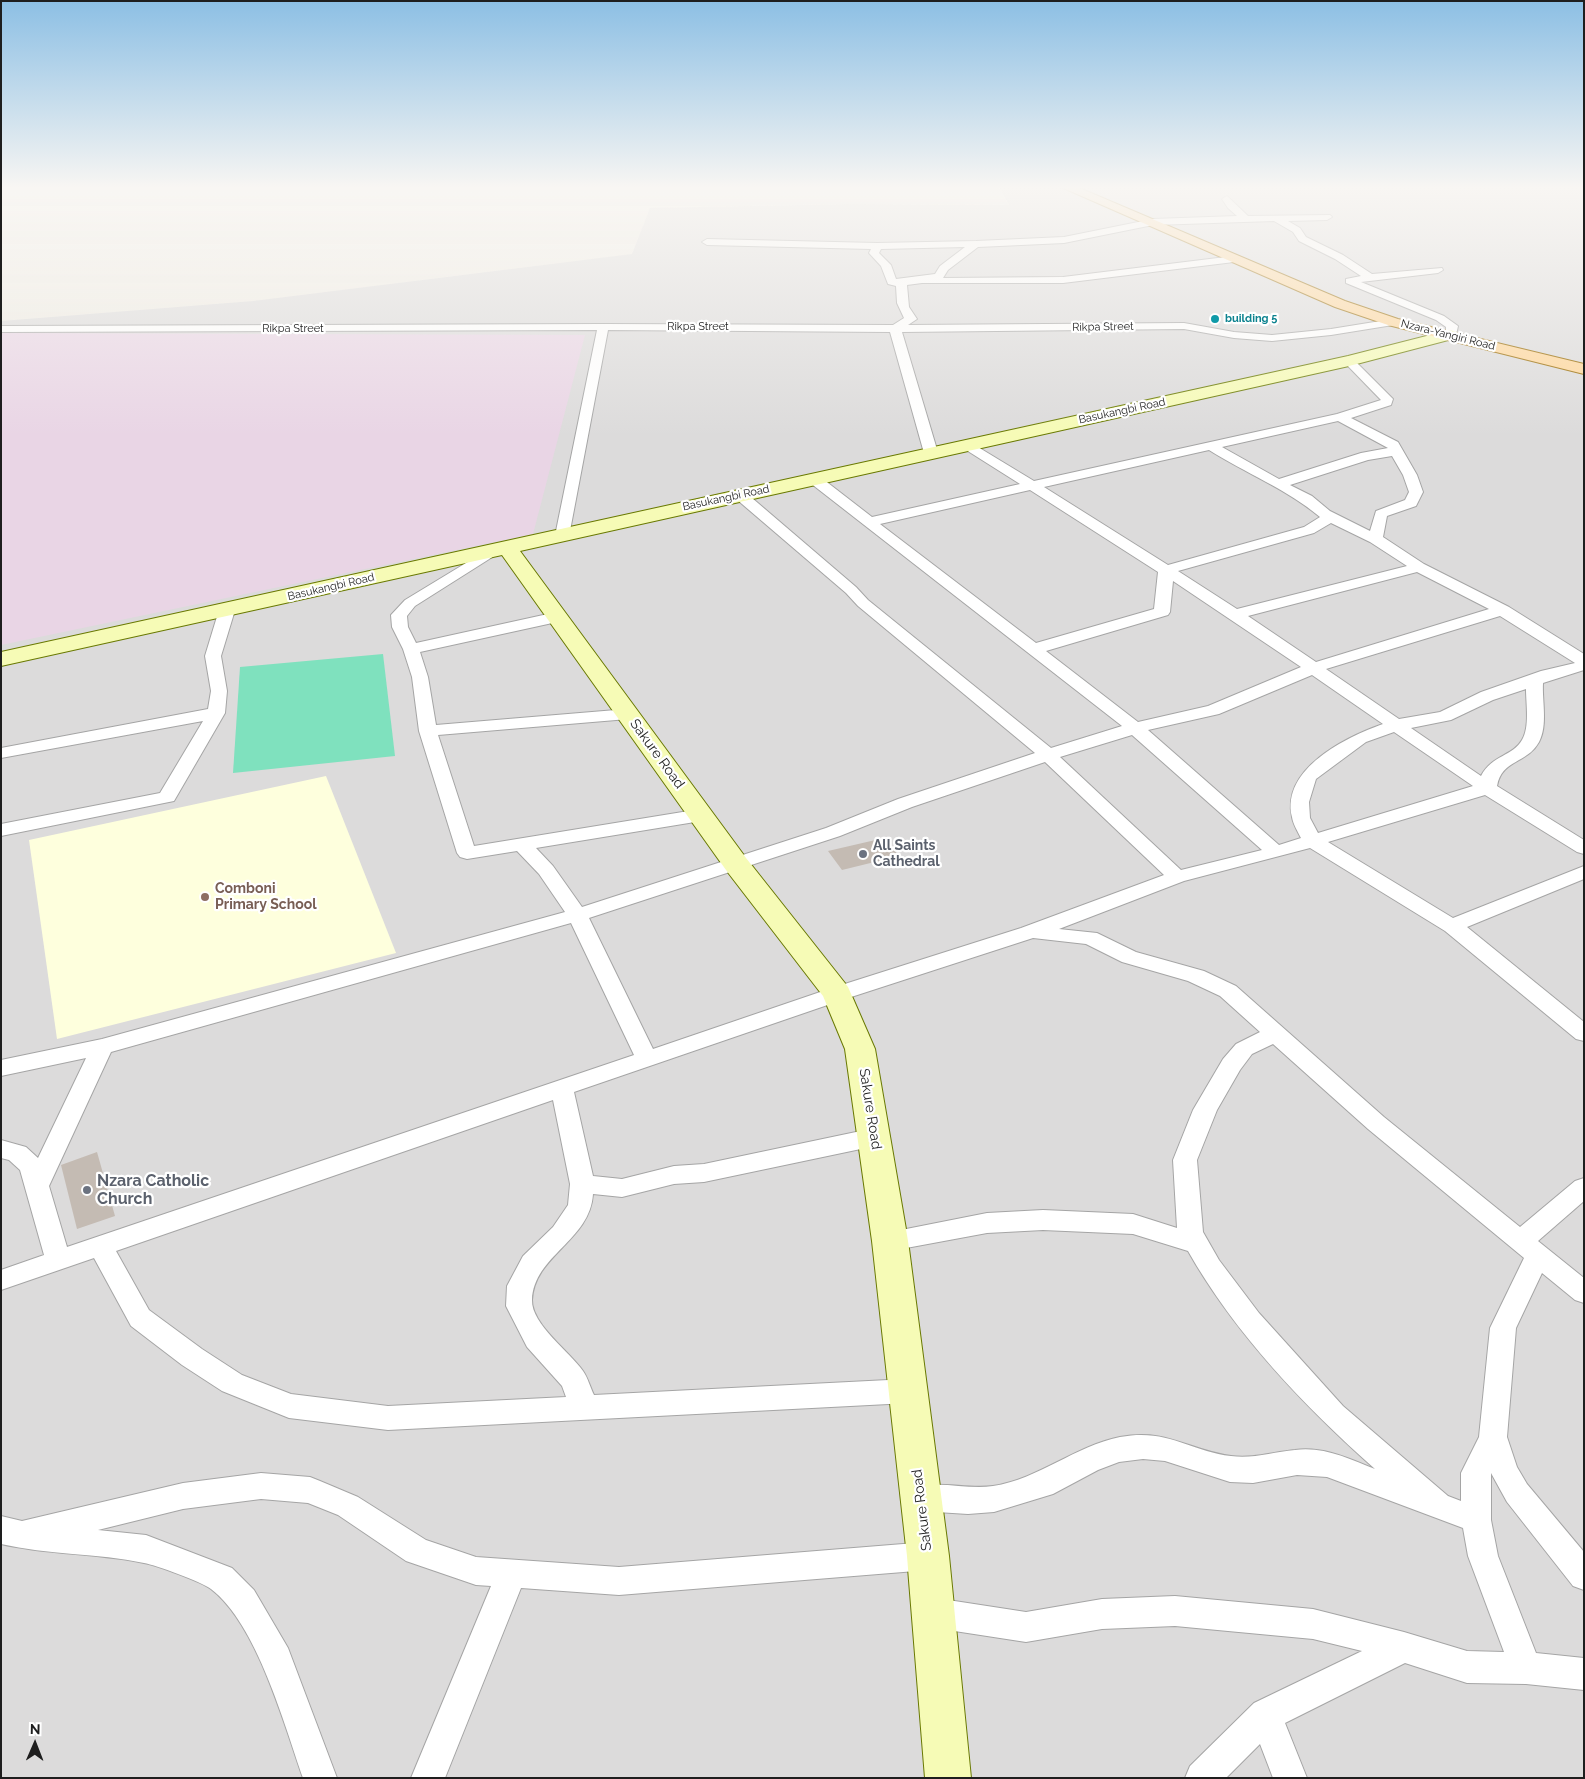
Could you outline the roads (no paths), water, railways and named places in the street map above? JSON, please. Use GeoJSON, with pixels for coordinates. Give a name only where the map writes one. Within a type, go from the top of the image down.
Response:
{"type":"FeatureCollection","features":[{"type":"Feature","properties":{"kind":"main road","name":"Nzara-Yangiri Road"},"geometry":{"type":"LineString","coordinates":[[1259,270],[1295,286],[1394,322],[1584,369]]}},
{"type":"Feature","properties":{"kind":"street"},"geometry":{"type":"LineString","coordinates":[[888,270],[892,282],[902,283],[924,281],[1063,280],[1144,270]]}},
{"type":"Feature","properties":{"kind":"street"},"geometry":{"type":"LineString","coordinates":[[924,281],[938,278],[943,270]]}},
{"type":"Feature","properties":{"kind":"street"},"geometry":{"type":"LineString","coordinates":[[1360,270],[1370,276]]}},
{"type":"Feature","properties":{"kind":"street"},"geometry":{"type":"LineString","coordinates":[[1438,270],[1370,276],[1351,282],[1440,318],[1452,326],[1450,335]]}},
{"type":"Feature","properties":{"kind":"street"},"geometry":{"type":"LineString","coordinates":[[902,283],[901,294],[905,314],[911,319],[895,329],[931,453]]}},
{"type":"Feature","properties":{"kind":"street","name":"Rikpa Street"},"geometry":{"type":"LineString","coordinates":[[1,329],[187,330],[603,327],[895,329],[1184,326],[1234,336],[1272,338],[1331,332],[1394,322]]}},
{"type":"Feature","properties":{"kind":"street"},"geometry":{"type":"LineString","coordinates":[[562,536],[603,327]]}},
{"type":"Feature","properties":{"kind":"street","name":"Basukangbi Road"},"geometry":{"type":"LineString","coordinates":[[1,659],[498,551],[1349,361],[1450,335]]}},
{"type":"Feature","properties":{"kind":"street"},"geometry":{"type":"LineString","coordinates":[[868,522],[1340,417],[1387,402],[1387,399],[1349,361]]}},
{"type":"Feature","properties":{"kind":"street"},"geometry":{"type":"LineString","coordinates":[[1340,417],[1389,442],[1397,451],[1410,475],[1416,492],[1411,503],[1381,514],[1375,539]]}},
{"type":"Feature","properties":{"kind":"street"},"geometry":{"type":"LineString","coordinates":[[968,445],[1235,614],[1487,788],[1584,848]]}},
{"type":"Feature","properties":{"kind":"street"},"geometry":{"type":"LineString","coordinates":[[1211,446],[1307,499],[1319,511],[1375,539],[1419,567],[1503,610],[1584,662],[1581,666],[1547,675],[1535,681],[1488,696],[1445,716],[1396,725],[1360,738],[1308,777],[1300,802],[1301,818],[1312,841],[1452,926],[1582,1031]]}},
{"type":"Feature","properties":{"kind":"street"},"geometry":{"type":"LineString","coordinates":[[1278,484],[1366,456],[1397,451]]}},
{"type":"Feature","properties":{"kind":"street"},"geometry":{"type":"LineString","coordinates":[[814,479],[1135,728],[1276,852]]}},
{"type":"Feature","properties":{"kind":"street"},"geometry":{"type":"LineString","coordinates":[[740,496],[863,602],[1048,755],[1177,877]]}},
{"type":"Feature","properties":{"kind":"street"},"geometry":{"type":"LineString","coordinates":[[1166,570],[1310,530],[1330,517]]}},
{"type":"Feature","properties":{"kind":"street"},"geometry":{"type":"LineString","coordinates":[[498,551],[410,604],[399,615],[400,627],[411,649],[420,677],[428,731],[467,853],[701,815]]}},
{"type":"Feature","properties":{"kind":"street","name":"Sakure Road"},"geometry":{"type":"LineString","coordinates":[[498,551],[557,617],[736,864],[837,994],[860,1049],[890,1241],[953,1771]]}},
{"type":"Feature","properties":{"kind":"street"},"geometry":{"type":"LineString","coordinates":[[1235,614],[1419,567]]}},
{"type":"Feature","properties":{"kind":"street"},"geometry":{"type":"LineString","coordinates":[[1034,649],[1162,612],[1166,570]]}},
{"type":"Feature","properties":{"kind":"street"},"geometry":{"type":"LineString","coordinates":[[1,830],[166,797],[216,713],[219,691],[213,656],[227,610]]}},
{"type":"Feature","properties":{"kind":"street"},"geometry":{"type":"LineString","coordinates":[[1,1068],[102,1047],[577,915],[833,832],[906,803],[1048,755],[1135,728],[1213,710],[1314,668],[1503,610]]}},
{"type":"Feature","properties":{"kind":"street"},"geometry":{"type":"LineString","coordinates":[[411,649],[557,617]]}},
{"type":"Feature","properties":{"kind":"street"},"geometry":{"type":"LineString","coordinates":[[1487,788],[1490,773],[1495,767],[1518,753],[1531,741],[1536,706],[1535,681]]}},
{"type":"Feature","properties":{"kind":"street"},"geometry":{"type":"LineString","coordinates":[[1,753],[216,713]]}},
{"type":"Feature","properties":{"kind":"street"},"geometry":{"type":"LineString","coordinates":[[428,731],[628,714]]}},
{"type":"Feature","properties":{"kind":"street"},"geometry":{"type":"LineString","coordinates":[[1,1280],[837,994],[1028,932],[1177,877],[1276,852],[1487,788]]}},
{"type":"Feature","properties":{"kind":"street"},"geometry":{"type":"LineString","coordinates":[[522,844],[546,870],[577,915],[647,1059]]}},
{"type":"Feature","properties":{"kind":"street"},"geometry":{"type":"LineString","coordinates":[[1452,926],[1584,872]]}},
{"type":"Feature","properties":{"kind":"street"},"geometry":{"type":"LineString","coordinates":[[1028,932],[1090,938],[1129,957],[1196,976],[1228,991],[1376,1123],[1584,1293]]}},
{"type":"Feature","properties":{"kind":"street"},"geometry":{"type":"LineString","coordinates":[[1277,1033],[1244,1049],[1231,1065],[1205,1110],[1185,1160],[1190,1233],[1210,1267],[1250,1321],[1333,1414],[1437,1505]]}},
{"type":"Feature","properties":{"kind":"street"},"geometry":{"type":"LineString","coordinates":[[36,1188],[102,1047]]}},
{"type":"Feature","properties":{"kind":"street"},"geometry":{"type":"LineString","coordinates":[[562,1088],[582,1184],[580,1206],[562,1234],[532,1263],[520,1286],[519,1306],[536,1339],[573,1379],[584,1406]]}},
{"type":"Feature","properties":{"kind":"street"},"geometry":{"type":"LineString","coordinates":[[582,1184],[622,1188],[674,1175],[704,1173],[875,1137]]}},
{"type":"Feature","properties":{"kind":"street"},"geometry":{"type":"LineString","coordinates":[[1,1149],[17,1153],[31,1166],[58,1260]]}},
{"type":"Feature","properties":{"kind":"street"},"geometry":{"type":"LineString","coordinates":[[1526,1668],[1483,1556],[1476,1520],[1476,1473],[1493,1437],[1503,1328],[1529,1248],[1584,1187]]}},
{"type":"Feature","properties":{"kind":"street"},"geometry":{"type":"LineString","coordinates":[[890,1241],[987,1223],[1043,1220],[1133,1224],[1196,1244]]}},
{"type":"Feature","properties":{"kind":"street"},"geometry":{"type":"LineString","coordinates":[[100,1246],[140,1318],[192,1357],[232,1383],[289,1406],[388,1418],[584,1406],[908,1391]]}},
{"type":"Feature","properties":{"kind":"street"},"geometry":{"type":"LineString","coordinates":[[1493,1437],[1504,1471],[1517,1493],[1584,1576]]}},
{"type":"Feature","properties":{"kind":"street"},"geometry":{"type":"LineString","coordinates":[[921,1498],[968,1501],[994,1500],[1043,1485],[1090,1460],[1119,1450],[1143,1447],[1165,1449],[1230,1468],[1253,1470],[1297,1462],[1328,1464],[1476,1520]]}},
{"type":"Feature","properties":{"kind":"street"},"geometry":{"type":"LineString","coordinates":[[11,1532],[183,1496],[260,1486],[310,1490],[348,1506],[417,1551],[476,1571],[619,1581],[928,1556]]}},
{"type":"Feature","properties":{"kind":"street"},"geometry":{"type":"LineString","coordinates":[[11,1532],[146,1549],[221,1578],[243,1600],[277,1660],[320,1778]]}},
{"type":"Feature","properties":{"kind":"street"},"geometry":{"type":"LineString","coordinates":[[428,1778],[512,1573]]}},
{"type":"Feature","properties":{"kind":"street"},"geometry":{"type":"LineString","coordinates":[[934,1613],[1026,1627],[1102,1614],[1175,1611],[1313,1624],[1404,1647],[1467,1667],[1526,1668],[1584,1674]]}},
{"type":"Feature","properties":{"kind":"street"},"geometry":{"type":"LineString","coordinates":[[1202,1778],[1266,1716],[1404,1647]]}},
{"type":"Feature","properties":{"kind":"street"},"geometry":{"type":"LineString","coordinates":[[1266,1716],[1290,1778]]}},
{"type":"Feature","properties":{"kind":"place","name":"building 5"},"geometry":{"type":"Point","coordinates":[1215,319]}},
{"type":"Feature","properties":{"kind":"place","name":"All Saints Cathedral"},"geometry":{"type":"Point","coordinates":[863,854]}},
{"type":"Feature","properties":{"kind":"place","name":"Comboni Primary School"},"geometry":{"type":"Point","coordinates":[205,897]}},
{"type":"Feature","properties":{"kind":"place","name":"Nzara Catholic Church"},"geometry":{"type":"Point","coordinates":[87,1190]}}]}
